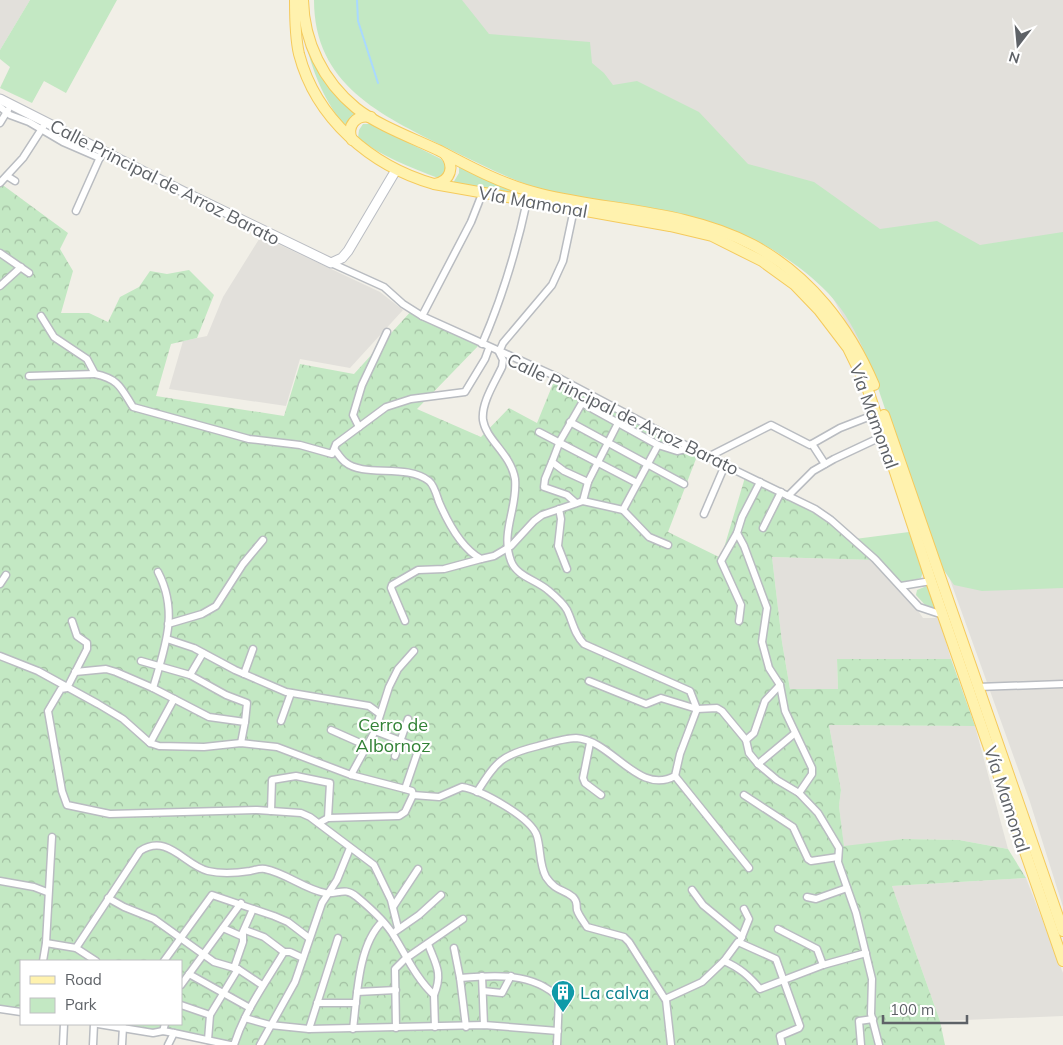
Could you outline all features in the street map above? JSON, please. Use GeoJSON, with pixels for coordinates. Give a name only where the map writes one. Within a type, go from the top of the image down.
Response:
{"type":"FeatureCollection","features":[{"type":"Feature","properties":{"kind":"main road","name":"Vía Mamonal"},"geometry":{"type":"LineString","coordinates":[[294,0],[299,53],[308,80],[323,106],[352,140],[396,170],[434,184],[690,230],[733,245],[762,260],[801,290],[833,326],[860,370],[876,414],[931,581],[1063,961]]}},
{"type":"Feature","properties":{"kind":"main road","name":"Vía Mamonal"},"geometry":{"type":"LineString","coordinates":[[302,0],[310,44],[324,73],[356,108],[445,154],[525,190],[676,218],[713,228],[769,254],[811,289],[842,325],[866,365],[1063,931]]}},
{"type":"Feature","properties":{"kind":"main road"},"geometry":{"type":"LineString","coordinates":[[352,140],[350,130],[354,121],[363,116],[373,118]]}},
{"type":"Feature","properties":{"kind":"main road"},"geometry":{"type":"LineString","coordinates":[[434,184],[443,182],[449,175],[450,162],[445,154]]}},
{"type":"Feature","properties":{"kind":"street","name":"Calle Principal de Arroz Barato"},"geometry":{"type":"LineString","coordinates":[[0,99],[10,108],[44,126],[331,264],[384,287],[402,304],[422,316],[489,348],[555,376],[690,448],[781,492],[832,520],[901,586],[919,607],[943,616]]}},
{"type":"Feature","properties":{"kind":"street"},"geometry":{"type":"LineString","coordinates":[[0,106],[10,108],[0,123]]}},
{"type":"Feature","properties":{"kind":"street"},"geometry":{"type":"LineString","coordinates":[[0,183],[23,158],[44,126]]}},
{"type":"Feature","properties":{"kind":"street"},"geometry":{"type":"LineString","coordinates":[[76,211],[102,154]]}},
{"type":"Feature","properties":{"kind":"street"},"geometry":{"type":"LineString","coordinates":[[331,264],[342,258],[348,251],[396,170]]}},
{"type":"Feature","properties":{"kind":"street"},"geometry":{"type":"LineString","coordinates":[[7,176],[15,181]]}},
{"type":"Feature","properties":{"kind":"street"},"geometry":{"type":"LineString","coordinates":[[422,316],[471,222],[482,194]]}},
{"type":"Feature","properties":{"kind":"street"},"geometry":{"type":"LineString","coordinates":[[482,344],[517,250],[526,200]]}},
{"type":"Feature","properties":{"kind":"street"},"geometry":{"type":"LineString","coordinates":[[574,209],[563,261],[552,285],[503,343],[499,352],[502,367],[486,403],[483,420],[488,433],[510,464],[515,480],[515,501],[506,533],[508,548],[515,568],[541,584],[561,603],[567,610],[576,633],[584,644],[690,691],[697,709],[680,754],[675,776]]}},
{"type":"Feature","properties":{"kind":"street"},"geometry":{"type":"LineString","coordinates":[[0,253],[29,273]]}},
{"type":"Feature","properties":{"kind":"street"},"geometry":{"type":"LineString","coordinates":[[0,286],[21,267]]}},
{"type":"Feature","properties":{"kind":"street"},"geometry":{"type":"LineString","coordinates":[[41,316],[54,337],[87,359],[94,374]]}},
{"type":"Feature","properties":{"kind":"street"},"geometry":{"type":"LineString","coordinates":[[359,427],[352,415],[362,385],[387,332]]}},
{"type":"Feature","properties":{"kind":"street"},"geometry":{"type":"LineString","coordinates":[[29,376],[94,374],[117,382],[123,388],[133,407],[141,410],[249,439],[300,445],[332,454],[336,444],[386,407],[403,402],[465,392],[485,360],[489,348]]}},
{"type":"Feature","properties":{"kind":"street"},"geometry":{"type":"LineString","coordinates":[[668,545],[649,537],[623,510],[580,502],[544,487],[545,479],[560,441],[582,403],[658,445],[677,451],[690,448]]}},
{"type":"Feature","properties":{"kind":"street"},"geometry":{"type":"LineString","coordinates":[[708,457],[771,424],[808,444],[812,444],[840,428],[876,414]]}},
{"type":"Feature","properties":{"kind":"street"},"geometry":{"type":"LineString","coordinates":[[570,422],[684,484]]}},
{"type":"Feature","properties":{"kind":"street"},"geometry":{"type":"LineString","coordinates":[[580,502],[596,463],[618,423]]}},
{"type":"Feature","properties":{"kind":"street"},"geometry":{"type":"LineString","coordinates":[[539,432],[560,441],[596,463],[636,483]]}},
{"type":"Feature","properties":{"kind":"street"},"geometry":{"type":"LineString","coordinates":[[788,496],[813,471],[883,436]]}},
{"type":"Feature","properties":{"kind":"street"},"geometry":{"type":"LineString","coordinates":[[812,444],[825,464]]}},
{"type":"Feature","properties":{"kind":"street"},"geometry":{"type":"LineString","coordinates":[[623,510],[658,445]]}},
{"type":"Feature","properties":{"kind":"street"},"geometry":{"type":"LineString","coordinates":[[335,450],[346,463],[368,470],[392,470],[417,474],[431,482],[448,522],[469,551],[481,559]]}},
{"type":"Feature","properties":{"kind":"street"},"geometry":{"type":"LineString","coordinates":[[552,462],[564,471],[588,482]]}},
{"type":"Feature","properties":{"kind":"street"},"geometry":{"type":"LineString","coordinates":[[704,514],[725,464]]}},
{"type":"Feature","properties":{"kind":"street"},"geometry":{"type":"LineString","coordinates":[[739,621],[741,605],[721,561],[737,533],[742,516],[760,482]]}},
{"type":"Feature","properties":{"kind":"street"},"geometry":{"type":"LineString","coordinates":[[763,528],[781,492]]}},
{"type":"Feature","properties":{"kind":"street"},"geometry":{"type":"LineString","coordinates":[[405,621],[391,588],[392,585],[418,570],[444,569],[481,559],[508,548],[534,521],[559,508],[580,502]]}},
{"type":"Feature","properties":{"kind":"street"},"geometry":{"type":"LineString","coordinates":[[559,508],[561,519],[558,546],[567,569]]}},
{"type":"Feature","properties":{"kind":"street"},"geometry":{"type":"LineString","coordinates":[[737,533],[744,546],[766,605],[762,642],[769,668],[780,685],[785,711],[794,734],[812,768],[812,774],[799,793]]}},
{"type":"Feature","properties":{"kind":"street"},"geometry":{"type":"LineString","coordinates":[[168,624],[202,614],[216,606],[243,564],[262,540]]}},
{"type":"Feature","properties":{"kind":"street"},"geometry":{"type":"LineString","coordinates":[[153,688],[167,639],[168,624],[168,591],[158,572]]}},
{"type":"Feature","properties":{"kind":"street"},"geometry":{"type":"LineString","coordinates":[[0,584],[6,575]]}},
{"type":"Feature","properties":{"kind":"street"},"geometry":{"type":"LineString","coordinates":[[901,586],[931,581]]}},
{"type":"Feature","properties":{"kind":"street"},"geometry":{"type":"LineString","coordinates":[[67,688],[88,646],[77,636],[72,621]]}},
{"type":"Feature","properties":{"kind":"street"},"geometry":{"type":"LineString","coordinates":[[167,639],[291,693],[369,706],[380,714]]}},
{"type":"Feature","properties":{"kind":"street"},"geometry":{"type":"LineString","coordinates":[[244,674],[253,649]]}},
{"type":"Feature","properties":{"kind":"street"},"geometry":{"type":"LineString","coordinates":[[351,775],[375,731],[398,669],[414,651]]}},
{"type":"Feature","properties":{"kind":"street"},"geometry":{"type":"LineString","coordinates":[[190,675],[203,654]]}},
{"type":"Feature","properties":{"kind":"street"},"geometry":{"type":"LineString","coordinates":[[0,656],[38,671],[123,719],[150,743],[159,746],[204,747],[241,743],[277,747],[351,775],[412,791],[413,795]]}},
{"type":"Feature","properties":{"kind":"street"},"geometry":{"type":"LineString","coordinates":[[141,661],[190,675],[248,704],[241,743]]}},
{"type":"Feature","properties":{"kind":"street"},"geometry":{"type":"LineString","coordinates":[[74,672],[106,669],[153,688],[208,717],[244,722]]}},
{"type":"Feature","properties":{"kind":"street"},"geometry":{"type":"LineString","coordinates":[[589,681],[646,704],[660,698],[697,709],[717,708],[722,711],[746,740],[749,753],[758,764],[777,780],[799,793],[818,813],[839,848],[838,857],[872,979],[873,1019],[879,1045]]}},
{"type":"Feature","properties":{"kind":"street"},"geometry":{"type":"LineString","coordinates":[[978,687],[1063,684]]}},
{"type":"Feature","properties":{"kind":"street"},"geometry":{"type":"LineString","coordinates":[[746,740],[754,732],[765,701],[780,685]]}},
{"type":"Feature","properties":{"kind":"street"},"geometry":{"type":"LineString","coordinates":[[67,688],[61,689],[48,711],[62,791],[67,805],[110,814],[271,811],[301,813],[319,823],[374,865],[393,907],[398,928]]}},
{"type":"Feature","properties":{"kind":"street"},"geometry":{"type":"LineString","coordinates":[[281,721],[291,693]]}},
{"type":"Feature","properties":{"kind":"street"},"geometry":{"type":"LineString","coordinates":[[150,743],[174,700]]}},
{"type":"Feature","properties":{"kind":"street"},"geometry":{"type":"LineString","coordinates":[[395,756],[408,719]]}},
{"type":"Feature","properties":{"kind":"street"},"geometry":{"type":"LineString","coordinates":[[331,730],[367,746]]}},
{"type":"Feature","properties":{"kind":"street"},"geometry":{"type":"LineString","coordinates":[[375,731],[420,748],[405,789]]}},
{"type":"Feature","properties":{"kind":"street"},"geometry":{"type":"LineString","coordinates":[[758,764],[794,734]]}},
{"type":"Feature","properties":{"kind":"street"},"geometry":{"type":"LineString","coordinates":[[477,792],[497,763],[506,756],[541,745],[576,738],[613,754],[644,777],[660,781],[675,776]]}},
{"type":"Feature","properties":{"kind":"street"},"geometry":{"type":"LineString","coordinates":[[590,743],[583,778],[585,782],[601,794]]}},
{"type":"Feature","properties":{"kind":"street"},"geometry":{"type":"LineString","coordinates":[[271,811],[272,780],[296,776],[330,783],[328,818]]}},
{"type":"Feature","properties":{"kind":"street"},"geometry":{"type":"LineString","coordinates":[[675,776],[748,868]]}},
{"type":"Feature","properties":{"kind":"street"},"geometry":{"type":"LineString","coordinates":[[413,795],[439,797],[462,787],[477,792],[509,808],[527,822],[536,833],[540,859],[546,876],[558,890],[571,895],[577,902],[577,910],[587,927],[624,937],[629,942],[666,1000],[671,1045]]}},
{"type":"Feature","properties":{"kind":"street"},"geometry":{"type":"LineString","coordinates":[[744,794],[793,827],[808,859],[811,861],[838,857]]}},
{"type":"Feature","properties":{"kind":"street"},"geometry":{"type":"LineString","coordinates":[[319,823],[328,818],[399,816],[405,812],[413,795]]}},
{"type":"Feature","properties":{"kind":"street"},"geometry":{"type":"LineString","coordinates":[[43,960],[46,943],[47,892],[52,837]]}},
{"type":"Feature","properties":{"kind":"street"},"geometry":{"type":"LineString","coordinates":[[76,948],[140,851],[152,846],[174,849],[192,864],[210,872],[236,873],[264,868],[326,894],[343,890],[350,893],[393,934],[405,958],[426,988],[434,995]]}},
{"type":"Feature","properties":{"kind":"street"},"geometry":{"type":"LineString","coordinates":[[260,1045],[295,982],[326,894],[337,880],[350,848]]}},
{"type":"Feature","properties":{"kind":"street"},"geometry":{"type":"LineString","coordinates":[[393,907],[418,869]]}},
{"type":"Feature","properties":{"kind":"street"},"geometry":{"type":"LineString","coordinates":[[0,881],[34,887],[47,892]]}},
{"type":"Feature","properties":{"kind":"street"},"geometry":{"type":"LineString","coordinates":[[807,897],[816,899],[847,888]]}},
{"type":"Feature","properties":{"kind":"street"},"geometry":{"type":"LineString","coordinates":[[692,890],[703,905],[740,940],[776,958],[800,1026],[780,1036],[782,1045]]}},
{"type":"Feature","properties":{"kind":"street"},"geometry":{"type":"LineString","coordinates":[[165,960],[212,895],[241,903],[288,922],[309,938]]}},
{"type":"Feature","properties":{"kind":"street"},"geometry":{"type":"LineString","coordinates":[[393,934],[398,928],[406,926],[441,895]]}},
{"type":"Feature","properties":{"kind":"street"},"geometry":{"type":"LineString","coordinates":[[108,898],[124,907],[154,919],[180,940],[214,962],[236,968],[262,985]]}},
{"type":"Feature","properties":{"kind":"street"},"geometry":{"type":"LineString","coordinates":[[182,984],[241,903]]}},
{"type":"Feature","properties":{"kind":"street"},"geometry":{"type":"LineString","coordinates":[[208,1040],[210,1015],[236,968],[244,932],[253,909]]}},
{"type":"Feature","properties":{"kind":"street"},"geometry":{"type":"LineString","coordinates":[[666,1000],[702,982],[724,961],[740,940],[749,919],[744,909]]}},
{"type":"Feature","properties":{"kind":"street"},"geometry":{"type":"LineString","coordinates":[[396,1028],[395,969],[405,958],[463,919]]}},
{"type":"Feature","properties":{"kind":"street"},"geometry":{"type":"LineString","coordinates":[[354,1029],[361,965],[374,930],[382,922]]}},
{"type":"Feature","properties":{"kind":"street"},"geometry":{"type":"LineString","coordinates":[[223,928],[241,936],[244,932]]}},
{"type":"Feature","properties":{"kind":"street"},"geometry":{"type":"LineString","coordinates":[[778,929],[817,949],[823,965]]}},
{"type":"Feature","properties":{"kind":"street"},"geometry":{"type":"LineString","coordinates":[[244,932],[264,937],[284,952],[290,952],[303,958]]}},
{"type":"Feature","properties":{"kind":"street"},"geometry":{"type":"LineString","coordinates":[[309,1029],[338,938]]}},
{"type":"Feature","properties":{"kind":"street"},"geometry":{"type":"LineString","coordinates":[[46,943],[76,948],[94,960]]}},
{"type":"Feature","properties":{"kind":"street"},"geometry":{"type":"LineString","coordinates":[[428,944],[439,972],[440,981],[434,995],[435,1027]]}},
{"type":"Feature","properties":{"kind":"street"},"geometry":{"type":"LineString","coordinates":[[454,948],[466,1027]]}},
{"type":"Feature","properties":{"kind":"street"},"geometry":{"type":"LineString","coordinates":[[103,1025],[153,1033],[163,1026],[174,1033],[234,1045],[262,985],[284,952]]}},
{"type":"Feature","properties":{"kind":"street"},"geometry":{"type":"LineString","coordinates":[[724,961],[738,967],[752,978],[760,989],[823,965],[866,953]]}},
{"type":"Feature","properties":{"kind":"street"},"geometry":{"type":"LineString","coordinates":[[189,974],[250,1008]]}},
{"type":"Feature","properties":{"kind":"street"},"geometry":{"type":"LineString","coordinates":[[482,976],[484,1025]]}},
{"type":"Feature","properties":{"kind":"street"},"geometry":{"type":"LineString","coordinates":[[460,978],[510,976],[529,980],[559,998],[557,1045]]}},
{"type":"Feature","properties":{"kind":"street"},"geometry":{"type":"LineString","coordinates":[[483,991],[502,993],[510,976]]}},
{"type":"Feature","properties":{"kind":"street"},"geometry":{"type":"LineString","coordinates":[[358,992],[396,990]]}},
{"type":"Feature","properties":{"kind":"street"},"geometry":{"type":"LineString","coordinates":[[317,1003],[356,1003]]}},
{"type":"Feature","properties":{"kind":"street"},"geometry":{"type":"LineString","coordinates":[[182,1006],[210,1015]]}},
{"type":"Feature","properties":{"kind":"street"},"geometry":{"type":"LineString","coordinates":[[0,1008],[20,1012]]}},
{"type":"Feature","properties":{"kind":"street"},"geometry":{"type":"LineString","coordinates":[[245,1018],[270,1026],[309,1029],[466,1027],[484,1025],[558,1030]]}},
{"type":"Feature","properties":{"kind":"street"},"geometry":{"type":"LineString","coordinates":[[861,1045],[859,1021],[873,1019]]}},
{"type":"Feature","properties":{"kind":"street"},"geometry":{"type":"LineString","coordinates":[[63,1045],[64,1025]]}},
{"type":"Feature","properties":{"kind":"street"},"geometry":{"type":"LineString","coordinates":[[93,1045],[96,1025]]}},
{"type":"Feature","properties":{"kind":"street"},"geometry":{"type":"LineString","coordinates":[[122,1045],[123,1028]]}},
{"type":"Feature","properties":{"kind":"street"},"geometry":{"type":"LineString","coordinates":[[168,1045],[174,1033]]}},
{"type":"Feature","properties":{"kind":"shaded area"},"geometry":{"type":"Polygon","coordinates":[[[0,0],[30,0],[0,50],[0,0]]]}},
{"type":"Feature","properties":{"kind":"shaded area"},"geometry":{"type":"Polygon","coordinates":[[[322,0],[1063,0],[1063,907],[1030,802],[880,385],[828,289],[757,235],[322,0]]]}},
{"type":"Feature","properties":{"kind":"shaded area"},"geometry":{"type":"Polygon","coordinates":[[[261,236],[380,292],[403,310],[350,368],[300,359],[286,406],[169,389],[183,341],[207,336],[223,297],[261,236]]]}},
{"type":"Feature","properties":{"kind":"shaded area"},"geometry":{"type":"Polygon","coordinates":[[[772,557],[874,560],[901,586],[923,618],[939,618],[951,659],[837,659],[838,689],[790,689],[782,642],[772,557]]]}},
{"type":"Feature","properties":{"kind":"shaded area"},"geometry":{"type":"Polygon","coordinates":[[[829,725],[975,726],[1008,849],[959,840],[903,839],[844,847],[839,806],[841,790],[829,725]]]}},
{"type":"Feature","properties":{"kind":"shaded area"},"geometry":{"type":"Polygon","coordinates":[[[1026,878],[1063,973],[1063,1016],[940,1021],[892,886],[1026,878]]]}},
{"type":"Feature","properties":{"kind":"green space"},"geometry":{"type":"Polygon","coordinates":[[[30,0],[117,0],[66,93],[44,81],[32,103],[0,88],[10,67],[0,59],[0,50],[30,0]]]}},
{"type":"Feature","properties":{"kind":"green space"},"geometry":{"type":"Polygon","coordinates":[[[314,0],[462,0],[489,34],[590,42],[592,63],[604,73],[613,85],[637,81],[699,112],[748,164],[814,182],[880,229],[937,221],[980,245],[1063,232],[1063,588],[982,591],[954,585],[941,566],[859,339],[840,307],[806,273],[768,247],[727,228],[682,214],[541,189],[493,170],[398,123],[356,94],[339,75],[326,54],[317,29],[314,0]]]}},
{"type":"Feature","properties":{"kind":"green space"},"geometry":{"type":"Polygon","coordinates":[[[299,12],[313,57],[360,112],[349,120],[346,128],[328,101],[315,73],[299,12]]]}},
{"type":"Feature","properties":{"kind":"green space"},"geometry":{"type":"Polygon","coordinates":[[[363,124],[371,124],[441,159],[448,168],[443,177],[438,178],[407,166],[367,145],[358,138],[359,130],[363,124]]]}},
{"type":"Feature","properties":{"kind":"green space"},"geometry":{"type":"Polygon","coordinates":[[[459,163],[528,197],[453,183],[459,173],[459,163]]]}},
{"type":"Feature","properties":{"kind":"green space","name":"Cerro de Albornoz"},"geometry":{"type":"Polygon","coordinates":[[[0,183],[68,233],[60,249],[73,271],[61,313],[89,313],[108,322],[120,297],[139,287],[150,271],[167,274],[189,270],[214,295],[197,338],[171,344],[156,396],[284,416],[300,364],[354,374],[413,309],[481,343],[417,409],[481,437],[509,408],[537,423],[557,374],[699,451],[668,532],[721,558],[746,474],[816,509],[874,560],[772,557],[782,642],[790,689],[838,689],[837,659],[951,659],[975,726],[829,725],[841,790],[839,806],[844,846],[903,839],[959,840],[1008,849],[1026,878],[892,886],[940,1021],[945,1045],[224,1045],[112,1025],[182,1025],[182,960],[20,960],[20,1009],[0,1005],[0,183]]]}},
{"type":"Feature","properties":{"kind":"green space"},"geometry":{"type":"Polygon","coordinates":[[[909,532],[923,572],[921,578],[902,583],[855,539],[909,532]]]}},
{"type":"Feature","properties":{"kind":"green space"},"geometry":{"type":"Polygon","coordinates":[[[929,585],[939,612],[925,605],[916,595],[917,590],[929,585]]]}},
{"type":"Feature","properties":{"kind":"waterway"},"geometry":{"type":"LineString","coordinates":[[357,0],[358,21],[378,83]]}},
{"type":"Feature","properties":{"kind":"place","name":"La calva"},"geometry":{"type":"Point","coordinates":[563,1013]}}]}
